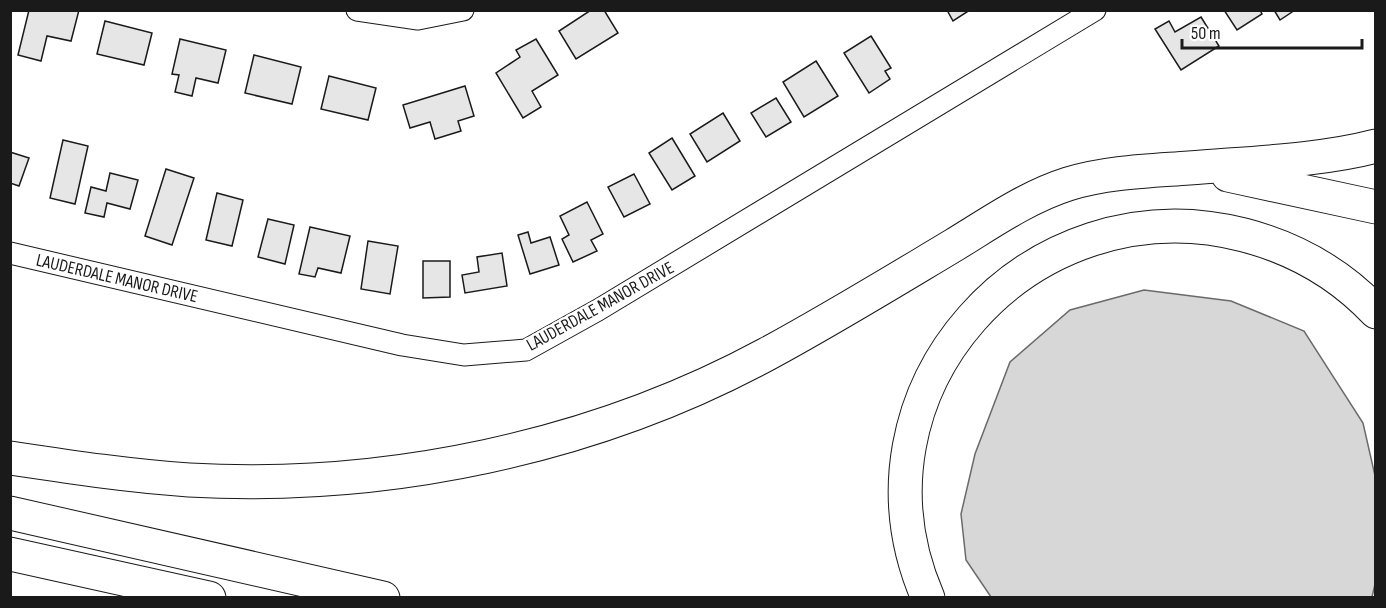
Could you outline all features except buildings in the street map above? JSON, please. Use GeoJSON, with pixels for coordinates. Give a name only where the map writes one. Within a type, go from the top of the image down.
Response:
{"type":"FeatureCollection","features":[{"type":"Feature","properties":{"kind":"highway"},"geometry":{"type":"LineString","coordinates":[[10,458],[158,478],[270,481],[394,472],[511,450],[593,427],[726,376],[1038,196],[1067,185],[1099,177],[1330,154],[1376,146]]}},
{"type":"Feature","properties":{"kind":"highway"},"geometry":{"type":"LineString","coordinates":[[1188,168],[1281,185],[1376,207]]}},
{"type":"Feature","properties":{"kind":"highway"},"geometry":{"type":"LineString","coordinates":[[928,597],[916,566],[906,517],[905,458],[912,429],[932,376],[970,318],[1020,274],[1051,255],[1105,234],[1153,226],[1203,226],[1254,237],[1309,259],[1355,292],[1376,312]]}},
{"type":"Feature","properties":{"kind":"highway"},"geometry":{"type":"LineString","coordinates":[[10,513],[383,597]]}},
{"type":"Feature","properties":{"kind":"highway"},"geometry":{"type":"LineString","coordinates":[[10,554],[209,597]]}},
{"type":"Feature","properties":{"kind":"street"},"geometry":{"type":"LineString","coordinates":[[357,10],[418,19],[463,10]]}},
{"type":"Feature","properties":{"kind":"street","name":"LAUDERDALE MANOR DRIVE"},"geometry":{"type":"LineString","coordinates":[[10,253],[402,345],[464,355],[526,350],[598,310],[1095,10]]}},
{"type":"Feature","properties":{"kind":"shaded area"},"geometry":{"type":"Polygon","coordinates":[[[1144,290],[1231,301],[1304,331],[1363,423],[1376,480],[1376,580],[1372,597],[991,597],[966,560],[961,514],[975,454],[1010,362],[1070,310],[1144,290]]]}}]}
